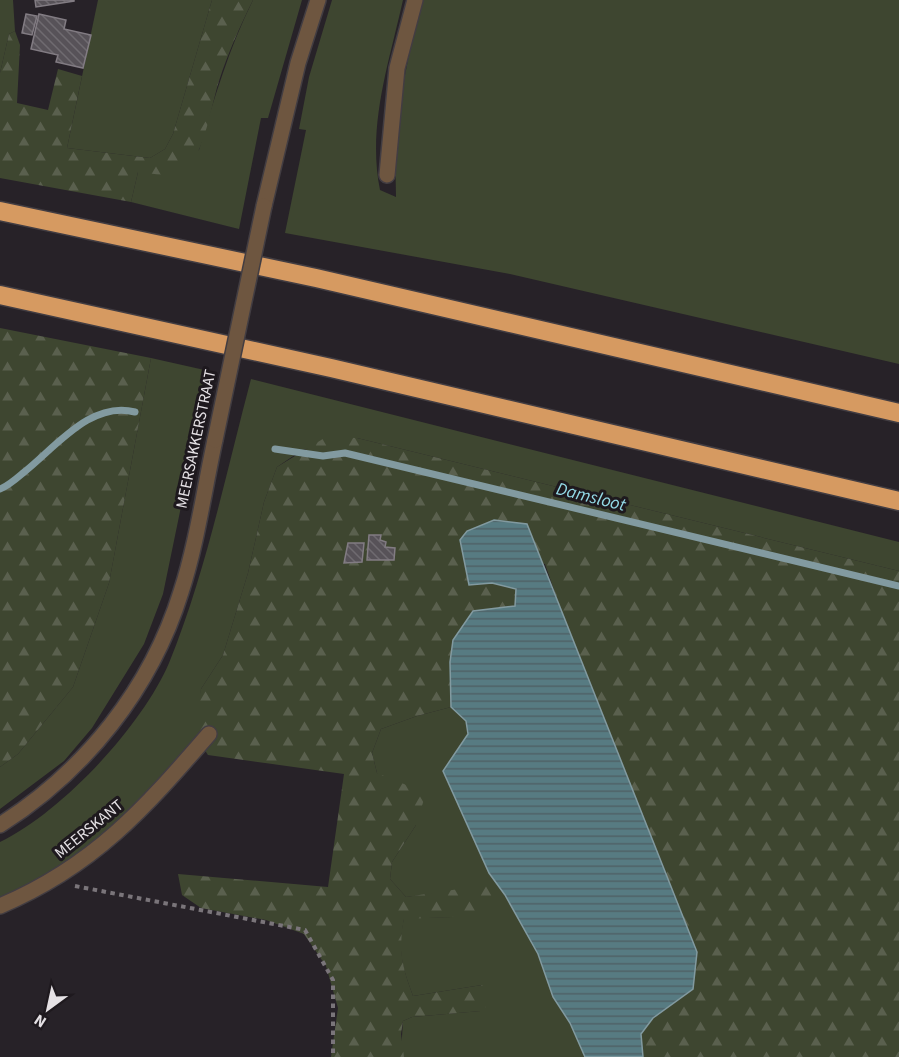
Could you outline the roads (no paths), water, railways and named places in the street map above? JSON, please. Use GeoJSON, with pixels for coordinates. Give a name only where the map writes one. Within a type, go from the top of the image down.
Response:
{"type":"FeatureCollection","features":[{"type":"Feature","properties":{"kind":"highway"},"geometry":{"type":"LineString","coordinates":[[0,211],[315,278],[899,413]]}},
{"type":"Feature","properties":{"kind":"highway"},"geometry":{"type":"LineString","coordinates":[[0,295],[331,368],[899,501]]}},
{"type":"Feature","properties":{"kind":"street","name":"MEERSAKKERSTRAAT"},"geometry":{"type":"LineString","coordinates":[[0,825],[38,801],[99,742],[134,693],[159,650],[182,591],[264,206],[298,63],[318,0]]}},
{"type":"Feature","properties":{"kind":"street"},"geometry":{"type":"LineString","coordinates":[[387,175],[397,68],[415,0]]}},
{"type":"Feature","properties":{"kind":"street","name":"MEERSKANT"},"geometry":{"type":"LineString","coordinates":[[0,906],[39,890],[126,826],[209,734]]}},
{"type":"Feature","properties":{"kind":"water"},"geometry":{"type":"Polygon","coordinates":[[[494,520],[527,524],[697,952],[693,989],[653,1018],[641,1034],[643,1057],[585,1057],[570,1023],[553,997],[538,954],[505,895],[489,873],[443,771],[468,734],[466,721],[451,707],[450,662],[453,640],[473,611],[515,606],[516,589],[492,583],[469,585],[460,540],[467,531],[494,520]]]}},
{"type":"Feature","properties":{"kind":"waterway","name":"Damsloot"},"geometry":{"type":"LineString","coordinates":[[0,489],[15,480],[74,429],[89,419],[119,410],[135,412]]}},
{"type":"Feature","properties":{"kind":"waterway","name":"Damsloot"},"geometry":{"type":"LineString","coordinates":[[275,449],[323,456],[345,453],[899,586]]}}]}
